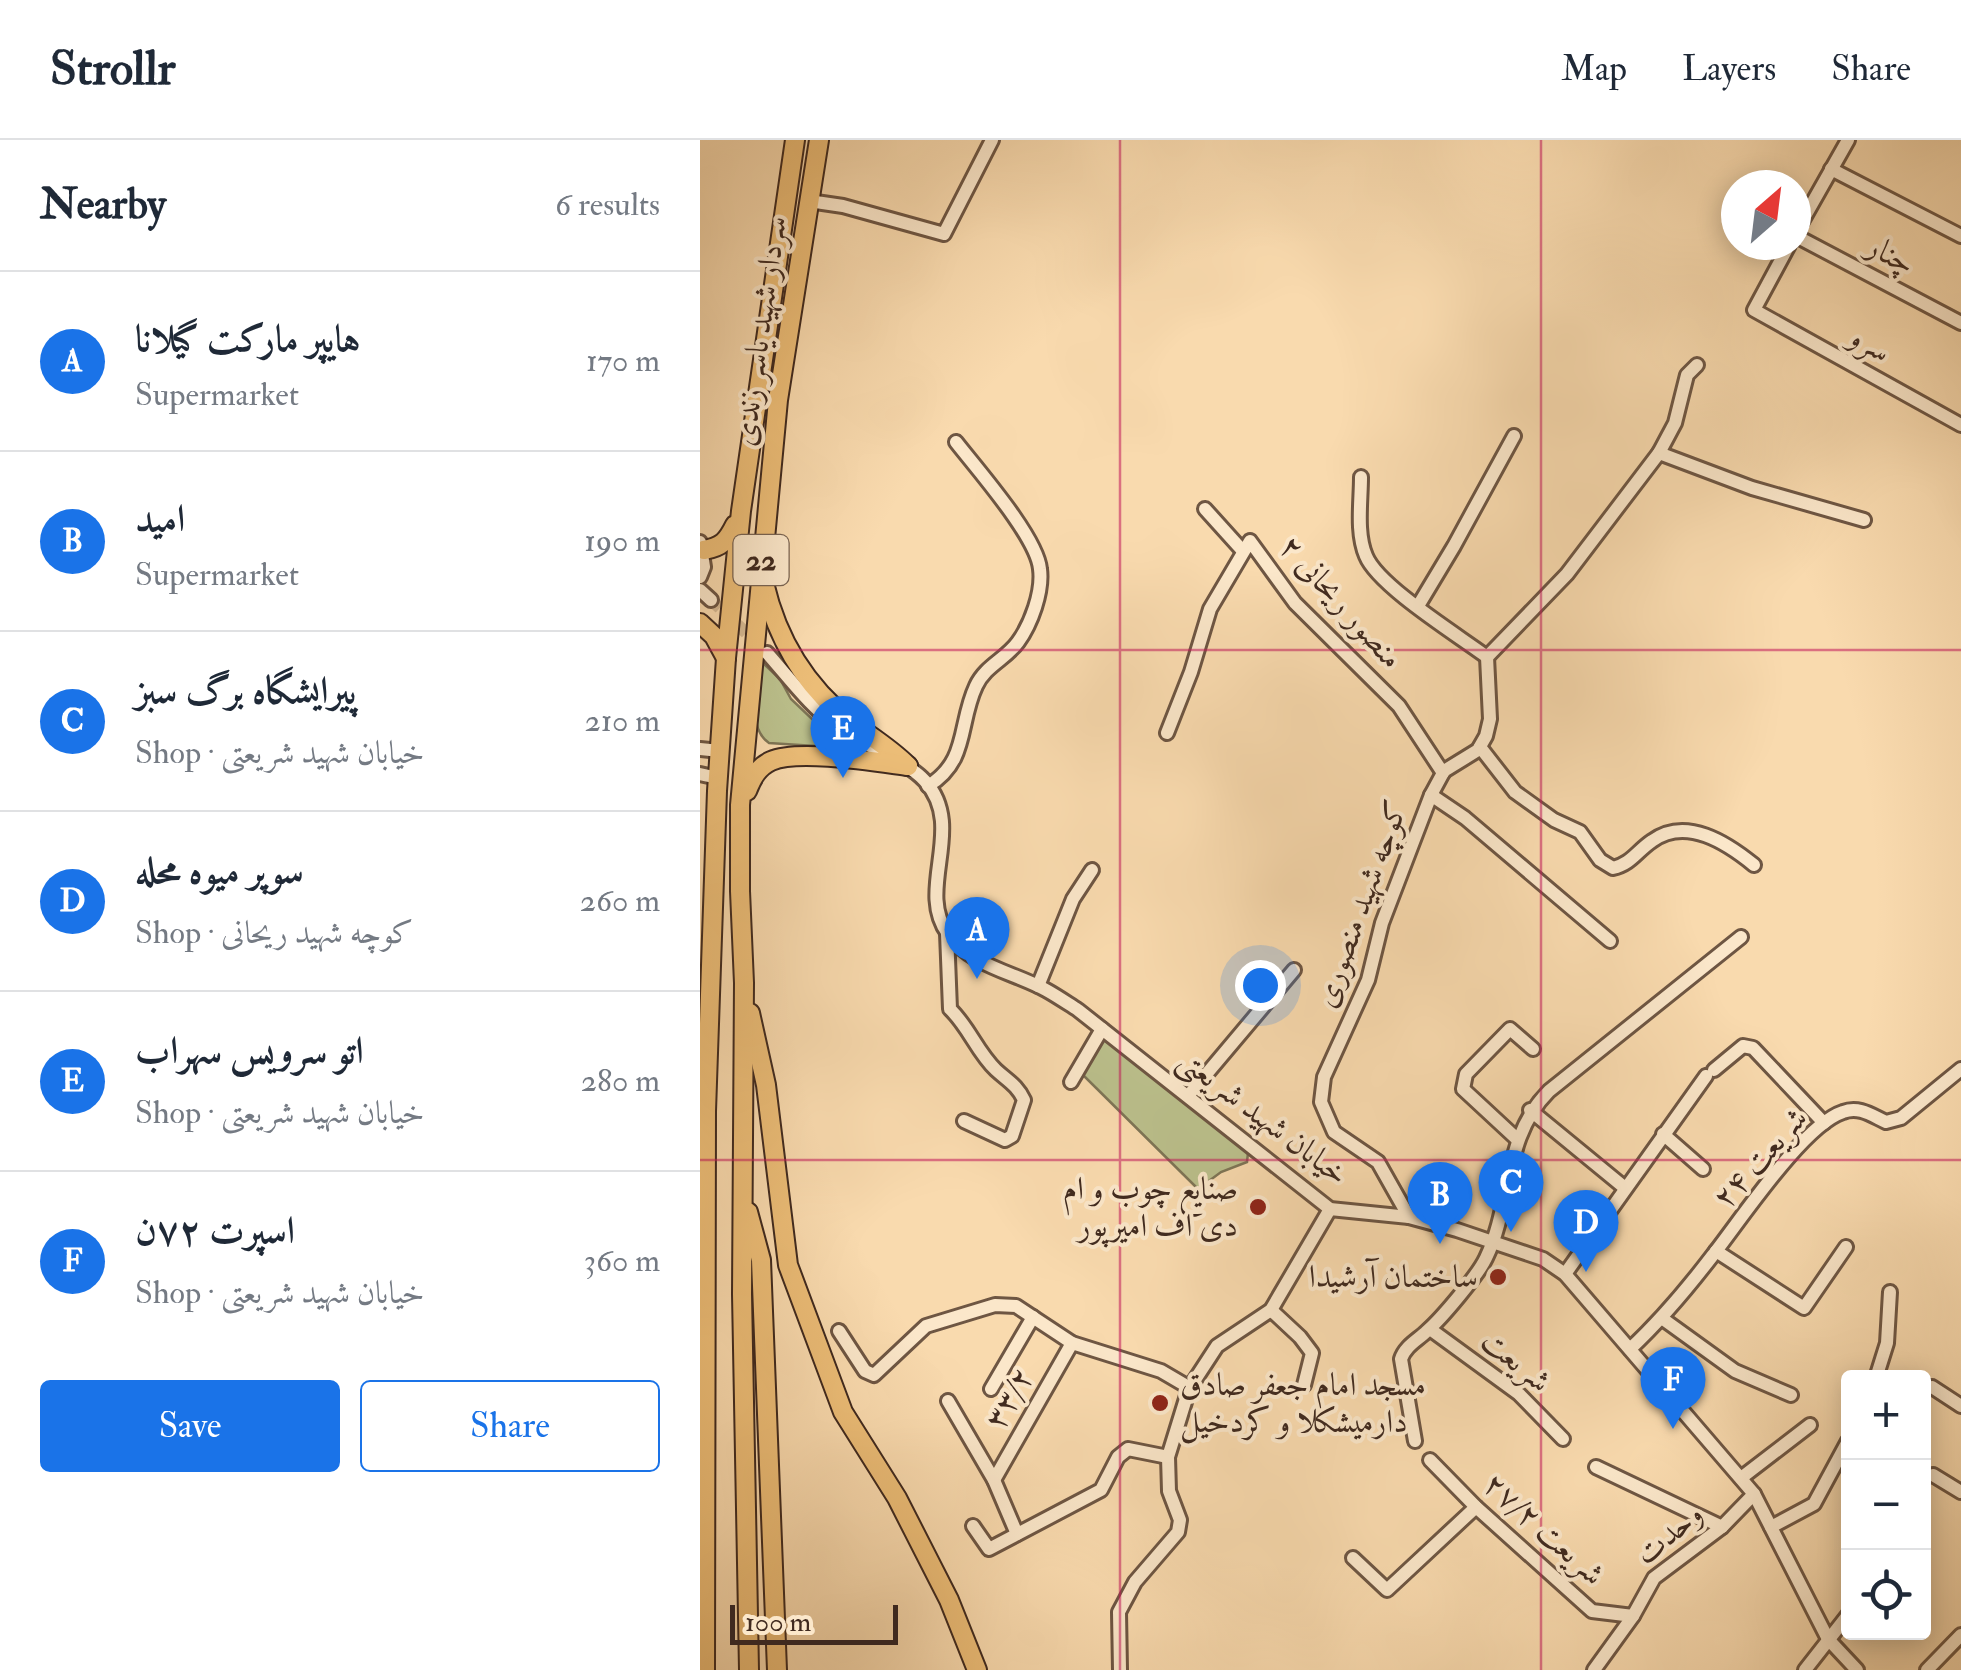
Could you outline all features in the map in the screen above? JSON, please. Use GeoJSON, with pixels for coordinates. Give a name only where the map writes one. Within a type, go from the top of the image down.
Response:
{"type":"FeatureCollection","features":[{"type":"Feature","properties":{"kind":"highway","name":"سردار شهید یاسر زندی"},"geometry":{"type":"LineString","coordinates":[[705,1670],[703,1112],[709,776],[720,751],[741,510],[794,140]]}},
{"type":"Feature","properties":{"kind":"highway","name":"سردار شهید یاسر زندی"},"geometry":{"type":"LineString","coordinates":[[749,1670],[740,805],[778,400],[819,140]]}},
{"type":"Feature","properties":{"kind":"highway"},"geometry":{"type":"LineString","coordinates":[[702,546],[718,548],[727,541],[741,510]]}},
{"type":"Feature","properties":{"kind":"highway"},"geometry":{"type":"LineString","coordinates":[[761,568],[771,613],[797,665],[850,722],[888,747],[908,766]]}},
{"type":"Feature","properties":{"kind":"highway"},"geometry":{"type":"LineString","coordinates":[[700,623],[714,636],[726,658]]}},
{"type":"Feature","properties":{"kind":"highway"},"geometry":{"type":"LineString","coordinates":[[740,805],[754,773],[773,760],[851,758],[908,766]]}},
{"type":"Feature","properties":{"kind":"highway"},"geometry":{"type":"LineString","coordinates":[[744,983],[766,1086],[788,1264],[844,1412],[897,1498],[949,1600],[977,1670]]}},
{"type":"Feature","properties":{"kind":"highway"},"geometry":{"type":"LineString","coordinates":[[741,1186],[761,1260],[777,1670]]}},
{"type":"Feature","properties":{"kind":"street"},"geometry":{"type":"LineString","coordinates":[[809,200],[944,234],[992,140]]}},
{"type":"Feature","properties":{"kind":"street"},"geometry":{"type":"LineString","coordinates":[[1811,206],[1848,140]]}},
{"type":"Feature","properties":{"kind":"street"},"geometry":{"type":"LineString","coordinates":[[1831,168],[1961,236]]}},
{"type":"Feature","properties":{"kind":"street","name":"چنار"},"geometry":{"type":"LineString","coordinates":[[1811,242],[1961,323]]}},
{"type":"Feature","properties":{"kind":"street","name":"سرو"},"geometry":{"type":"LineString","coordinates":[[1781,260],[1754,310],[1961,426]]}},
{"type":"Feature","properties":{"kind":"street"},"geometry":{"type":"LineString","coordinates":[[1698,364],[1687,375],[1675,423],[1659,453],[1568,574],[1486,657],[1490,718],[1480,746],[1515,792],[1554,820],[1580,832],[1600,860],[1613,868],[1625,866],[1653,840],[1670,832],[1699,833],[1727,843],[1754,865]]}},
{"type":"Feature","properties":{"kind":"street"},"geometry":{"type":"LineString","coordinates":[[1418,606],[1514,436]]}},
{"type":"Feature","properties":{"kind":"street"},"geometry":{"type":"LineString","coordinates":[[928,786],[946,775],[953,764],[974,688],[984,672],[1020,640],[1036,604],[1040,568],[1015,518],[956,442]]}},
{"type":"Feature","properties":{"kind":"street"},"geometry":{"type":"LineString","coordinates":[[1659,453],[1752,488],[1864,520]]}},
{"type":"Feature","properties":{"kind":"street"},"geometry":{"type":"LineString","coordinates":[[1361,477],[1361,528],[1366,558],[1385,581],[1486,657]]}},
{"type":"Feature","properties":{"kind":"street"},"geometry":{"type":"LineString","coordinates":[[1205,510],[1242,550]]}},
{"type":"Feature","properties":{"kind":"street","name":"منصور ریحانی ۲"},"geometry":{"type":"LineString","coordinates":[[1167,733],[1192,672],[1210,609],[1250,541],[1296,603],[1398,706],[1443,773]]}},
{"type":"Feature","properties":{"kind":"street"},"geometry":{"type":"LineString","coordinates":[[700,577],[704,567],[702,546]]}},
{"type":"Feature","properties":{"kind":"street"},"geometry":{"type":"LineString","coordinates":[[700,590],[712,600]]}},
{"type":"Feature","properties":{"kind":"street"},"geometry":{"type":"LineString","coordinates":[[768,652],[806,698],[836,726],[875,752],[908,766],[928,786],[941,811],[943,855],[936,898],[948,933],[950,1009],[966,1024],[996,1070],[1017,1085],[1024,1100],[1012,1136],[1005,1140],[964,1121]]}},
{"type":"Feature","properties":{"kind":"street","name":"کوچه شهید منصوری"},"geometry":{"type":"LineString","coordinates":[[1409,1216],[1378,1162],[1334,1132],[1321,1102],[1324,1076],[1368,980],[1382,923],[1431,795],[1443,773],[1480,746]]}},
{"type":"Feature","properties":{"kind":"street"},"geometry":{"type":"LineString","coordinates":[[700,749],[720,751]]}},
{"type":"Feature","properties":{"kind":"street"},"geometry":{"type":"LineString","coordinates":[[1431,795],[1465,818],[1610,940]]}},
{"type":"Feature","properties":{"kind":"street"},"geometry":{"type":"LineString","coordinates":[[1038,986],[1073,899],[1092,870]]}},
{"type":"Feature","properties":{"kind":"street","name":"خیابان شهید شریعتی"},"geometry":{"type":"LineString","coordinates":[[948,933],[987,965],[1038,986],[1102,1029],[1330,1209],[1409,1216],[1544,1259],[1565,1274],[1754,1494],[1828,1639],[1857,1670]]}},
{"type":"Feature","properties":{"kind":"street"},"geometry":{"type":"LineString","coordinates":[[1415,1440],[1403,1352],[1430,1329],[1486,1260],[1518,1140],[1530,1110],[1740,936]]}},
{"type":"Feature","properties":{"kind":"street"},"geometry":{"type":"LineString","coordinates":[[1188,1096],[1294,970]]}},
{"type":"Feature","properties":{"kind":"street"},"geometry":{"type":"LineString","coordinates":[[1071,1082],[1102,1029]]}},
{"type":"Feature","properties":{"kind":"street"},"geometry":{"type":"LineString","coordinates":[[1518,1140],[1464,1089],[1466,1074],[1510,1029],[1533,1049]]}},
{"type":"Feature","properties":{"kind":"street"},"geometry":{"type":"LineString","coordinates":[[1565,1274],[1710,1073],[1742,1046],[1753,1048],[1824,1123]]}},
{"type":"Feature","properties":{"kind":"street","name":"شریعت ۲۴"},"geometry":{"type":"LineString","coordinates":[[1630,1349],[1662,1319],[1766,1182],[1824,1123],[1840,1112],[1858,1109],[1886,1122],[1901,1118],[1961,1069]]}},
{"type":"Feature","properties":{"kind":"street"},"geometry":{"type":"LineString","coordinates":[[1530,1110],[1625,1188]]}},
{"type":"Feature","properties":{"kind":"street"},"geometry":{"type":"LineString","coordinates":[[1664,1134],[1703,1169]]}},
{"type":"Feature","properties":{"kind":"street"},"geometry":{"type":"LineString","coordinates":[[1120,1670],[1119,1612],[1135,1582],[1178,1532],[1180,1520],[1168,1490],[1168,1457],[1190,1388],[1217,1346],[1271,1310],[1330,1209]]}},
{"type":"Feature","properties":{"kind":"street"},"geometry":{"type":"LineString","coordinates":[[1716,1252],[1804,1308],[1846,1247]]}},
{"type":"Feature","properties":{"kind":"street"},"geometry":{"type":"LineString","coordinates":[[1879,1370],[1887,1344],[1890,1292]]}},
{"type":"Feature","properties":{"kind":"street"},"geometry":{"type":"LineString","coordinates":[[839,1331],[864,1370],[874,1374],[926,1326],[996,1304],[1016,1306],[1072,1343],[1161,1370],[1190,1388]]}},
{"type":"Feature","properties":{"kind":"street"},"geometry":{"type":"LineString","coordinates":[[1271,1310],[1312,1353],[1304,1385]]}},
{"type":"Feature","properties":{"kind":"street"},"geometry":{"type":"LineString","coordinates":[[991,1389],[1034,1317]]}},
{"type":"Feature","properties":{"kind":"street"},"geometry":{"type":"LineString","coordinates":[[1662,1319],[1735,1371],[1791,1395]]}},
{"type":"Feature","properties":{"kind":"street","name":"شریعت"},"geometry":{"type":"LineString","coordinates":[[1430,1329],[1519,1394],[1564,1439]]}},
{"type":"Feature","properties":{"kind":"street","name":"۳۳/۲"},"geometry":{"type":"LineString","coordinates":[[994,1480],[1072,1343]]}},
{"type":"Feature","properties":{"kind":"street"},"geometry":{"type":"LineString","coordinates":[[1932,1387],[1961,1406]]}},
{"type":"Feature","properties":{"kind":"street"},"geometry":{"type":"LineString","coordinates":[[948,1401],[994,1480],[1017,1534]]}},
{"type":"Feature","properties":{"kind":"street"},"geometry":{"type":"LineString","coordinates":[[1741,1478],[1810,1425]]}},
{"type":"Feature","properties":{"kind":"street"},"geometry":{"type":"LineString","coordinates":[[973,1526],[989,1549],[1101,1490],[1118,1457],[1128,1449],[1168,1457]]}},
{"type":"Feature","properties":{"kind":"street"},"geometry":{"type":"LineString","coordinates":[[1771,1526],[1814,1504],[1841,1455]]}},
{"type":"Feature","properties":{"kind":"street","name":"شریعت ۲۷/۲"},"geometry":{"type":"LineString","coordinates":[[1430,1460],[1476,1507],[1592,1611],[1632,1616]]}},
{"type":"Feature","properties":{"kind":"street"},"geometry":{"type":"LineString","coordinates":[[1596,1466],[1722,1527]]}},
{"type":"Feature","properties":{"kind":"street"},"geometry":{"type":"LineString","coordinates":[[1934,1475],[1961,1492]]}},
{"type":"Feature","properties":{"kind":"street","name":"وحدت"},"geometry":{"type":"LineString","coordinates":[[1594,1670],[1654,1578],[1722,1527],[1754,1494]]}},
{"type":"Feature","properties":{"kind":"street"},"geometry":{"type":"LineString","coordinates":[[1353,1558],[1387,1590],[1476,1507]]}},
{"type":"Feature","properties":{"kind":"street"},"geometry":{"type":"LineString","coordinates":[[1805,1670],[1841,1623]]}},
{"type":"Feature","properties":{"kind":"street"},"geometry":{"type":"LineString","coordinates":[[1927,1670],[1961,1634]]}},
{"type":"Feature","properties":{"kind":"green space"},"geometry":{"type":"Polygon","coordinates":[[[764,664],[780,679],[791,699],[833,739],[831,747],[769,743],[762,736],[755,708],[760,666],[764,664]]]}},
{"type":"Feature","properties":{"kind":"green space"},"geometry":{"type":"Polygon","coordinates":[[[1106,1036],[1248,1153],[1247,1162],[1221,1172],[1198,1189],[1082,1074],[1106,1036]]]}},
{"type":"Feature","properties":{"kind":"tunnel"},"geometry":{"type":"LineString","coordinates":[[711,600],[757,643]]}},
{"type":"Feature","properties":{"kind":"place","name":"اتو سرویس سهراب"},"geometry":{"type":"Point","coordinates":[843,778]}},
{"type":"Feature","properties":{"kind":"place","name":"هایپر مارکت گیلانا"},"geometry":{"type":"Point","coordinates":[977,979]}},
{"type":"Feature","properties":{"kind":"place","name":"صنایع چوب و ام دی اف امیرپور"},"geometry":{"type":"Point","coordinates":[1258,1207]}},
{"type":"Feature","properties":{"kind":"place","name":"پیرایشگاه برگ سبز"},"geometry":{"type":"Point","coordinates":[1511,1232]}},
{"type":"Feature","properties":{"kind":"place","name":"امید"},"geometry":{"type":"Point","coordinates":[1440,1244]}},
{"type":"Feature","properties":{"kind":"place","name":"سوپر میوه محله"},"geometry":{"type":"Point","coordinates":[1586,1272]}},
{"type":"Feature","properties":{"kind":"place","name":"ساختمان آرشیدا"},"geometry":{"type":"Point","coordinates":[1498,1277]}},
{"type":"Feature","properties":{"kind":"place","name":"مسجد امام جعفر صادق دارمیشکلا و کردخیل"},"geometry":{"type":"Point","coordinates":[1160,1403]}},
{"type":"Feature","properties":{"kind":"place","name":"اسپرت ۷۲ن"},"geometry":{"type":"Point","coordinates":[1673,1429]}}]}
